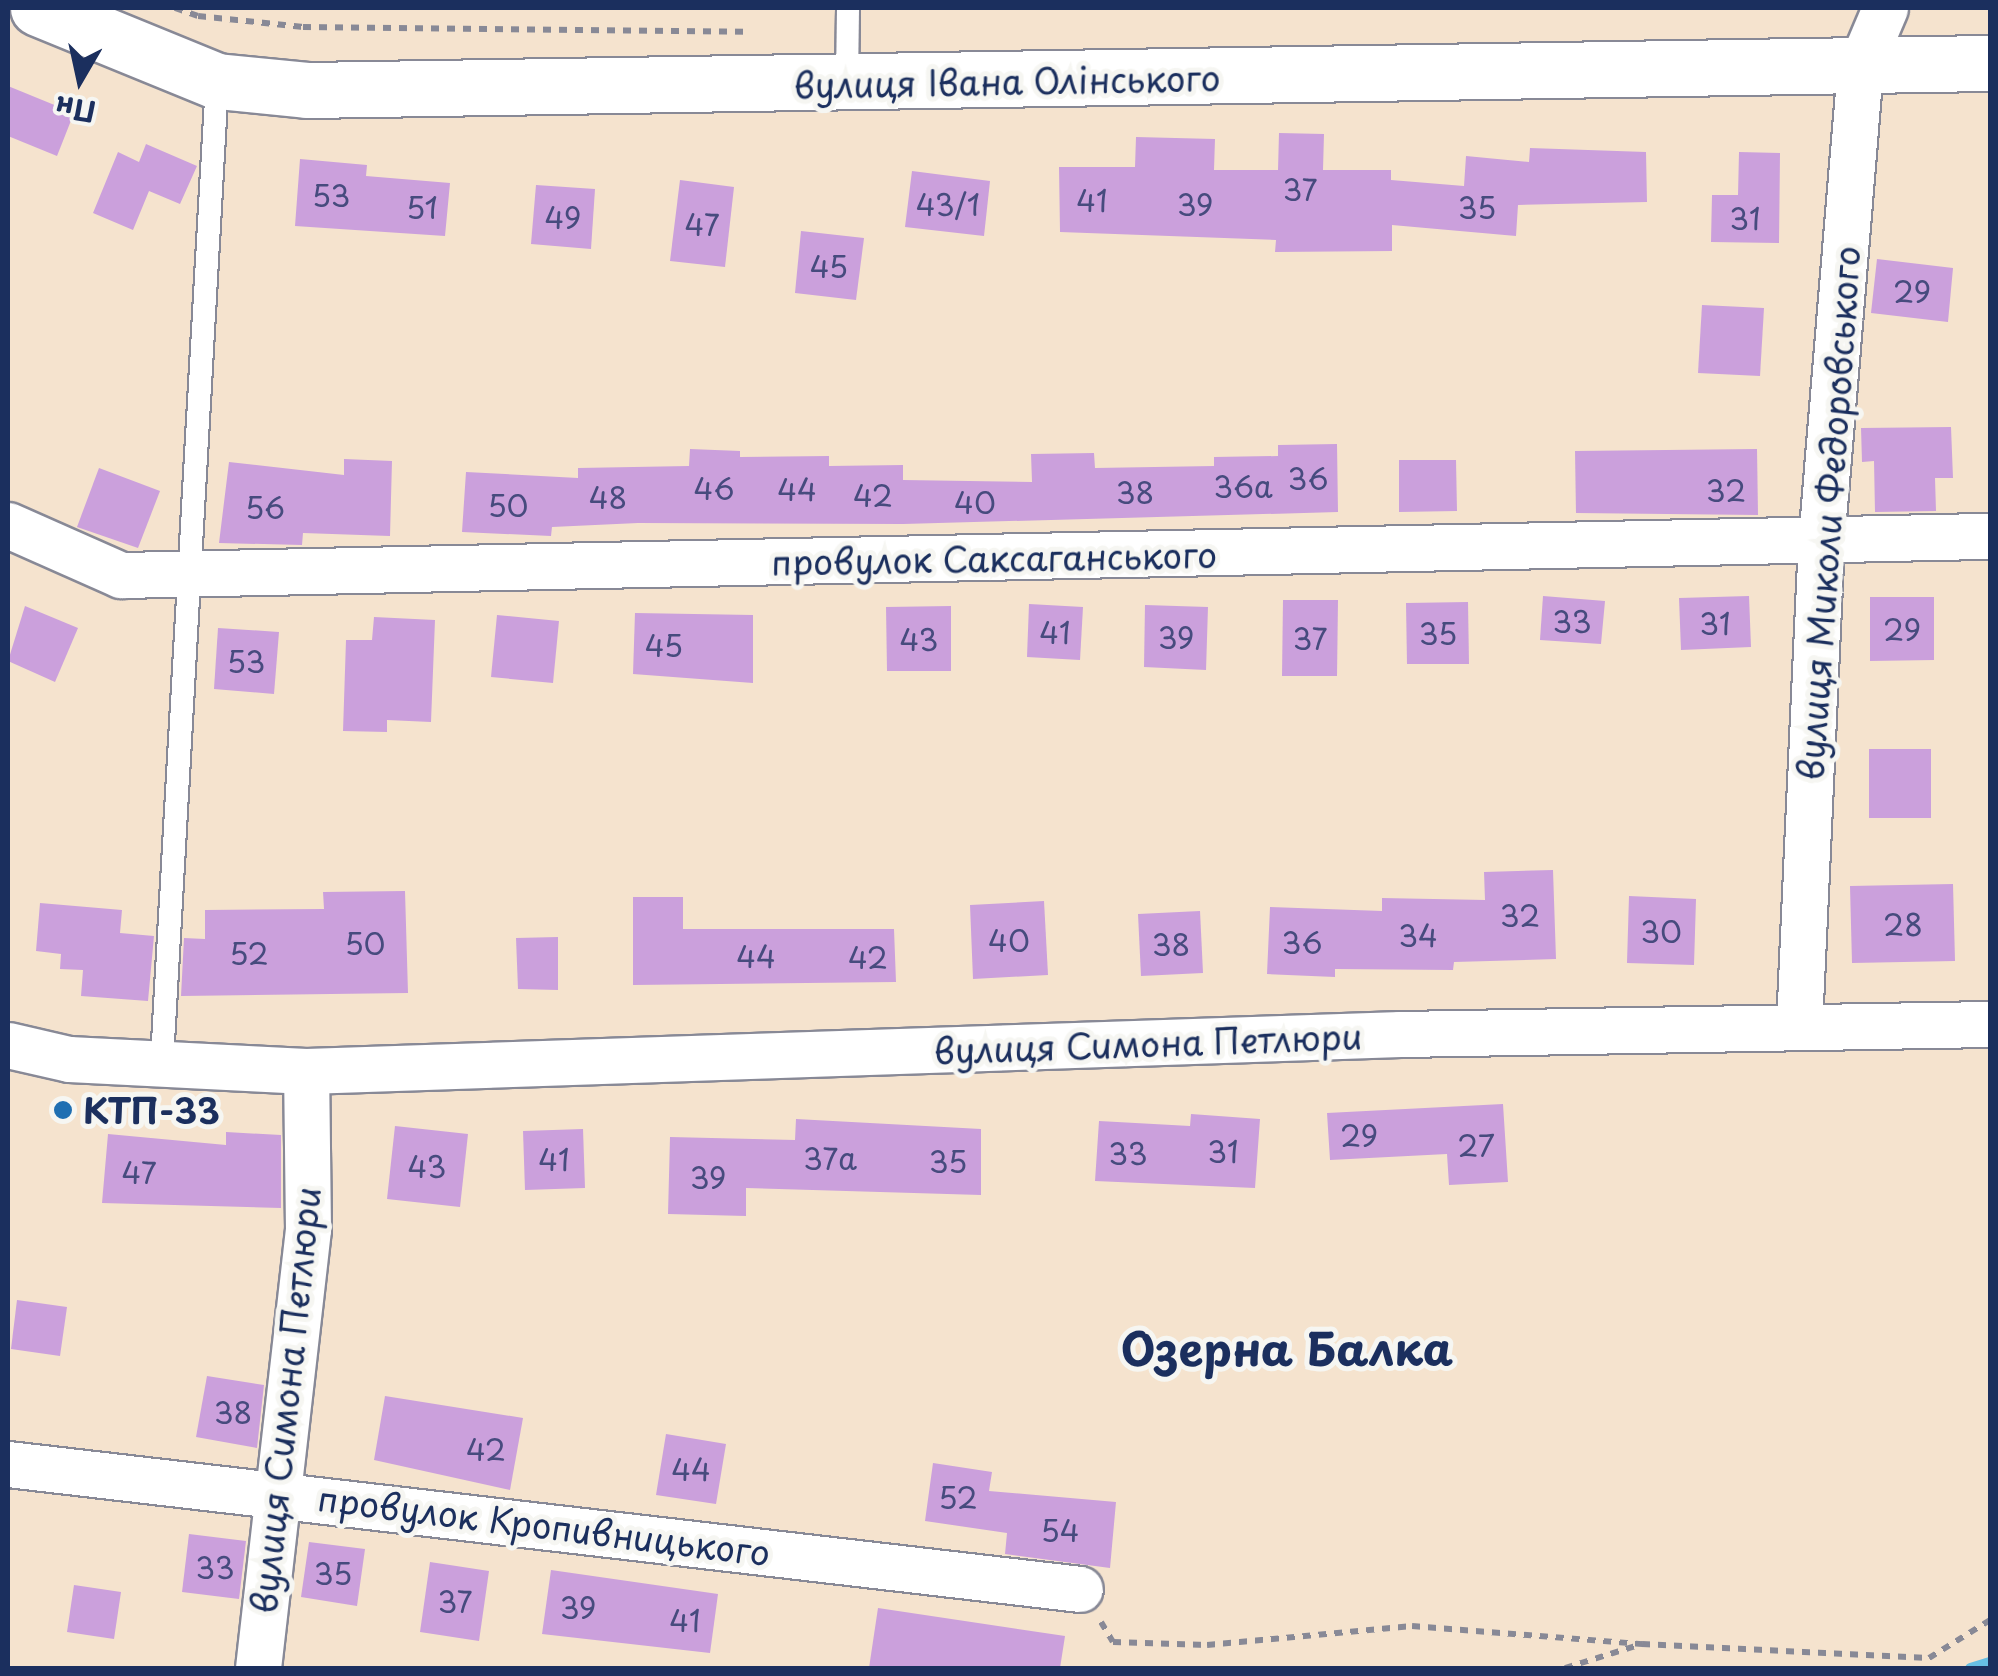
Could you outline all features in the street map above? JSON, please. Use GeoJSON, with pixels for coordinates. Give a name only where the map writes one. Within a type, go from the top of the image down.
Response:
{"type":"FeatureCollection","features":[{"type":"Feature","properties":{"kind":"street","name":"вулиця Івана Олінського"},"geometry":{"type":"LineString","coordinates":[[38,8],[217,81],[307,90],[1990,64]]}},
{"type":"Feature","properties":{"kind":"street","name":"вулиця Миколи Федоровського"},"geometry":{"type":"LineString","coordinates":[[1799,1025],[1820,542],[1860,67],[1885,8]]}},
{"type":"Feature","properties":{"kind":"street","name":"провулок Саксаганського"},"geometry":{"type":"LineString","coordinates":[[8,525],[121,574],[189,575],[1990,536]]}},
{"type":"Feature","properties":{"kind":"street","name":"вулиця Симона Петлюри"},"geometry":{"type":"LineString","coordinates":[[8,1045],[70,1059],[162,1060],[306,1071],[1799,1025],[1990,1024]]}},
{"type":"Feature","properties":{"kind":"street","name":"вулиця Симона Петлюри"},"geometry":{"type":"LineString","coordinates":[[258,1668],[275,1492],[308,1230],[306,1071]]}},
{"type":"Feature","properties":{"kind":"street","name":"провулок Кропивницького"},"geometry":{"type":"LineString","coordinates":[[8,1464],[275,1492],[1080,1589]]}},
{"type":"Feature","properties":{"kind":"lane"},"geometry":{"type":"LineString","coordinates":[[847,84],[848,8]]}},
{"type":"Feature","properties":{"kind":"lane"},"geometry":{"type":"LineString","coordinates":[[162,1060],[217,81]]}},
{"type":"Feature","properties":{"kind":"path"},"geometry":{"type":"LineString","coordinates":[[1080,1589],[1114,1642],[1207,1646],[1412,1626],[1642,1644],[1929,1658],[1990,1620]]}},
{"type":"Feature","properties":{"kind":"path"},"geometry":{"type":"LineString","coordinates":[[1566,1668],[1642,1644]]}},
{"type":"Feature","properties":{"kind":"path"},"geometry":{"type":"LineString","coordinates":[[1929,1658],[1932,1668]]}},
{"type":"Feature","properties":{"kind":"building"},"geometry":{"type":"Polygon","coordinates":[[[8,86],[74,113],[57,156],[8,136],[8,86]]]}},
{"type":"Feature","properties":{"kind":"building"},"geometry":{"type":"Polygon","coordinates":[[[1279,133],[1324,134],[1323,170],[1391,170],[1391,180],[1464,186],[1466,156],[1529,162],[1530,148],[1646,152],[1647,202],[1518,205],[1516,236],[1392,225],[1392,251],[1275,252],[1276,240],[1060,232],[1059,167],[1135,167],[1136,137],[1215,139],[1214,170],[1278,170],[1279,133]]]}},
{"type":"Feature","properties":{"kind":"building"},"geometry":{"type":"Polygon","coordinates":[[[146,144],[197,166],[180,204],[149,191],[133,230],[93,213],[118,152],[139,162],[146,144]]]}},
{"type":"Feature","properties":{"kind":"building"},"geometry":{"type":"Polygon","coordinates":[[[1739,152],[1780,153],[1779,243],[1711,242],[1712,195],[1738,195],[1739,152]]]}},
{"type":"Feature","properties":{"kind":"building"},"geometry":{"type":"Polygon","coordinates":[[[300,159],[367,165],[366,176],[450,183],[445,236],[295,226],[300,159]]]}},
{"type":"Feature","properties":{"kind":"building"},"geometry":{"type":"Polygon","coordinates":[[[912,171],[990,181],[984,236],[905,227],[912,171]]]}},
{"type":"Feature","properties":{"kind":"building"},"geometry":{"type":"Polygon","coordinates":[[[680,180],[734,187],[725,267],[670,261],[680,180]]]}},
{"type":"Feature","properties":{"kind":"building"},"geometry":{"type":"Polygon","coordinates":[[[536,185],[595,189],[591,249],[531,244],[536,185]]]}},
{"type":"Feature","properties":{"kind":"building"},"geometry":{"type":"Polygon","coordinates":[[[801,231],[864,238],[856,300],[795,293],[801,231]]]}},
{"type":"Feature","properties":{"kind":"building"},"geometry":{"type":"Polygon","coordinates":[[[1877,259],[1953,268],[1948,322],[1871,313],[1877,259]]]}},
{"type":"Feature","properties":{"kind":"building"},"geometry":{"type":"Polygon","coordinates":[[[1702,305],[1764,308],[1760,376],[1698,373],[1702,305]]]}},
{"type":"Feature","properties":{"kind":"building"},"geometry":{"type":"Polygon","coordinates":[[[1951,427],[1953,478],[1935,478],[1936,511],[1875,512],[1874,461],[1862,462],[1861,428],[1951,427]]]}},
{"type":"Feature","properties":{"kind":"building"},"geometry":{"type":"Polygon","coordinates":[[[1337,444],[1338,512],[903,524],[638,523],[552,527],[551,536],[462,532],[466,472],[578,478],[578,468],[689,466],[690,449],[740,451],[740,457],[829,456],[829,466],[903,465],[903,480],[1032,482],[1031,454],[1094,453],[1095,468],[1214,466],[1214,457],[1278,456],[1278,445],[1337,444]]]}},
{"type":"Feature","properties":{"kind":"building"},"geometry":{"type":"Polygon","coordinates":[[[1757,449],[1758,515],[1576,513],[1575,451],[1757,449]]]}},
{"type":"Feature","properties":{"kind":"building"},"geometry":{"type":"Polygon","coordinates":[[[344,459],[392,461],[390,536],[303,533],[302,545],[219,543],[229,462],[344,475],[344,459]]]}},
{"type":"Feature","properties":{"kind":"building"},"geometry":{"type":"Polygon","coordinates":[[[1399,460],[1456,460],[1457,511],[1399,512],[1399,460]]]}},
{"type":"Feature","properties":{"kind":"building"},"geometry":{"type":"Polygon","coordinates":[[[99,468],[160,491],[138,548],[77,527],[99,468]]]}},
{"type":"Feature","properties":{"kind":"building"},"geometry":{"type":"Polygon","coordinates":[[[1543,596],[1605,601],[1601,644],[1540,640],[1543,596]]]}},
{"type":"Feature","properties":{"kind":"building"},"geometry":{"type":"Polygon","coordinates":[[[1749,596],[1751,647],[1681,650],[1679,598],[1749,596]]]}},
{"type":"Feature","properties":{"kind":"building"},"geometry":{"type":"Polygon","coordinates":[[[1870,597],[1934,597],[1934,660],[1870,661],[1870,597]]]}},
{"type":"Feature","properties":{"kind":"building"},"geometry":{"type":"Polygon","coordinates":[[[1283,600],[1338,600],[1337,676],[1282,676],[1283,600]]]}},
{"type":"Feature","properties":{"kind":"building"},"geometry":{"type":"Polygon","coordinates":[[[1468,602],[1469,664],[1407,664],[1406,603],[1468,602]]]}},
{"type":"Feature","properties":{"kind":"building"},"geometry":{"type":"Polygon","coordinates":[[[1029,604],[1083,607],[1080,660],[1027,657],[1029,604]]]}},
{"type":"Feature","properties":{"kind":"building"},"geometry":{"type":"Polygon","coordinates":[[[1145,605],[1208,607],[1206,670],[1144,667],[1145,605]]]}},
{"type":"Feature","properties":{"kind":"building"},"geometry":{"type":"Polygon","coordinates":[[[25,606],[78,628],[55,682],[8,661],[25,606]]]}},
{"type":"Feature","properties":{"kind":"building"},"geometry":{"type":"Polygon","coordinates":[[[951,606],[951,671],[887,671],[886,607],[951,606]]]}},
{"type":"Feature","properties":{"kind":"building"},"geometry":{"type":"Polygon","coordinates":[[[635,613],[753,615],[753,683],[633,674],[635,613]]]}},
{"type":"Feature","properties":{"kind":"building"},"geometry":{"type":"Polygon","coordinates":[[[497,615],[559,621],[553,683],[491,677],[497,615]]]}},
{"type":"Feature","properties":{"kind":"building"},"geometry":{"type":"Polygon","coordinates":[[[374,617],[435,620],[431,722],[387,720],[387,732],[343,731],[346,640],[372,640],[374,617]]]}},
{"type":"Feature","properties":{"kind":"building"},"geometry":{"type":"Polygon","coordinates":[[[218,628],[279,632],[274,694],[214,689],[218,628]]]}},
{"type":"Feature","properties":{"kind":"building"},"geometry":{"type":"Polygon","coordinates":[[[1869,749],[1931,749],[1931,818],[1869,818],[1869,749]]]}},
{"type":"Feature","properties":{"kind":"building"},"geometry":{"type":"Polygon","coordinates":[[[1553,870],[1556,959],[1454,962],[1453,970],[1335,969],[1335,977],[1267,974],[1270,907],[1382,911],[1382,898],[1485,900],[1484,872],[1553,870]]]}},
{"type":"Feature","properties":{"kind":"building"},"geometry":{"type":"Polygon","coordinates":[[[1953,884],[1955,961],[1852,963],[1850,886],[1953,884]]]}},
{"type":"Feature","properties":{"kind":"building"},"geometry":{"type":"Polygon","coordinates":[[[405,891],[408,993],[181,996],[184,938],[205,939],[205,910],[324,909],[323,892],[405,891]]]}},
{"type":"Feature","properties":{"kind":"building"},"geometry":{"type":"Polygon","coordinates":[[[1629,896],[1696,899],[1694,965],[1627,963],[1629,896]]]}},
{"type":"Feature","properties":{"kind":"building"},"geometry":{"type":"Polygon","coordinates":[[[633,897],[683,897],[683,929],[894,929],[896,982],[633,985],[633,897]]]}},
{"type":"Feature","properties":{"kind":"building"},"geometry":{"type":"Polygon","coordinates":[[[1044,901],[1048,975],[973,979],[970,905],[1044,901]]]}},
{"type":"Feature","properties":{"kind":"building"},"geometry":{"type":"Polygon","coordinates":[[[40,903],[122,910],[120,933],[154,936],[148,1001],[81,996],[83,970],[60,969],[61,954],[36,951],[40,903]]]}},
{"type":"Feature","properties":{"kind":"building"},"geometry":{"type":"Polygon","coordinates":[[[1200,911],[1203,973],[1141,976],[1138,914],[1200,911]]]}},
{"type":"Feature","properties":{"kind":"building"},"geometry":{"type":"Polygon","coordinates":[[[558,937],[558,990],[518,989],[516,938],[558,937]]]}},
{"type":"Feature","properties":{"kind":"building"},"geometry":{"type":"Polygon","coordinates":[[[1503,1104],[1508,1182],[1449,1185],[1447,1154],[1330,1160],[1327,1113],[1503,1104]]]}},
{"type":"Feature","properties":{"kind":"building"},"geometry":{"type":"Polygon","coordinates":[[[1191,1114],[1260,1119],[1255,1188],[1095,1181],[1099,1121],[1190,1126],[1191,1114]]]}},
{"type":"Feature","properties":{"kind":"building"},"geometry":{"type":"Polygon","coordinates":[[[796,1119],[981,1129],[981,1195],[746,1188],[746,1216],[668,1214],[670,1137],[795,1140],[796,1119]]]}},
{"type":"Feature","properties":{"kind":"building"},"geometry":{"type":"Polygon","coordinates":[[[395,1126],[468,1134],[460,1207],[387,1199],[395,1126]]]}},
{"type":"Feature","properties":{"kind":"building"},"geometry":{"type":"Polygon","coordinates":[[[583,1129],[585,1188],[525,1190],[523,1131],[583,1129]]]}},
{"type":"Feature","properties":{"kind":"building"},"geometry":{"type":"Polygon","coordinates":[[[226,1132],[281,1135],[281,1208],[102,1203],[108,1134],[226,1145],[226,1132]]]}},
{"type":"Feature","properties":{"kind":"building"},"geometry":{"type":"Polygon","coordinates":[[[17,1300],[67,1307],[60,1356],[11,1349],[17,1300]]]}},
{"type":"Feature","properties":{"kind":"building"},"geometry":{"type":"Polygon","coordinates":[[[207,1376],[264,1385],[257,1448],[196,1437],[207,1376]]]}},
{"type":"Feature","properties":{"kind":"building"},"geometry":{"type":"Polygon","coordinates":[[[385,1396],[523,1418],[510,1490],[374,1460],[385,1396]]]}},
{"type":"Feature","properties":{"kind":"building"},"geometry":{"type":"Polygon","coordinates":[[[666,1434],[726,1444],[716,1504],[656,1495],[666,1434]]]}},
{"type":"Feature","properties":{"kind":"building"},"geometry":{"type":"Polygon","coordinates":[[[933,1463],[992,1472],[989,1491],[1116,1502],[1110,1568],[1005,1554],[1007,1533],[925,1521],[933,1463]]]}},
{"type":"Feature","properties":{"kind":"building"},"geometry":{"type":"Polygon","coordinates":[[[189,1534],[246,1541],[239,1599],[182,1592],[189,1534]]]}},
{"type":"Feature","properties":{"kind":"building"},"geometry":{"type":"Polygon","coordinates":[[[309,1542],[365,1549],[357,1606],[301,1597],[309,1542]]]}},
{"type":"Feature","properties":{"kind":"building"},"geometry":{"type":"Polygon","coordinates":[[[430,1562],[489,1571],[479,1641],[420,1632],[430,1562]]]}},
{"type":"Feature","properties":{"kind":"building"},"geometry":{"type":"Polygon","coordinates":[[[551,1570],[718,1594],[710,1653],[542,1634],[551,1570]]]}},
{"type":"Feature","properties":{"kind":"building"},"geometry":{"type":"Polygon","coordinates":[[[74,1585],[121,1592],[114,1639],[67,1632],[74,1585]]]}},
{"type":"Feature","properties":{"kind":"building"},"geometry":{"type":"Polygon","coordinates":[[[878,1608],[1065,1636],[1060,1668],[869,1668],[878,1608]]]}},
{"type":"Feature","properties":{"kind":"waterway","name":"Озерна Балка"},"geometry":{"type":"LineString","coordinates":[[1970,1668],[1990,1662]]}},
{"type":"Feature","properties":{"kind":"place","name":"КТП-33"},"geometry":{"type":"Point","coordinates":[63,1110]}},
{"type":"Feature","properties":{"kind":"district","name":"Озерна Балка"},"geometry":{"type":"Point","coordinates":[1287,1348]}}]}
